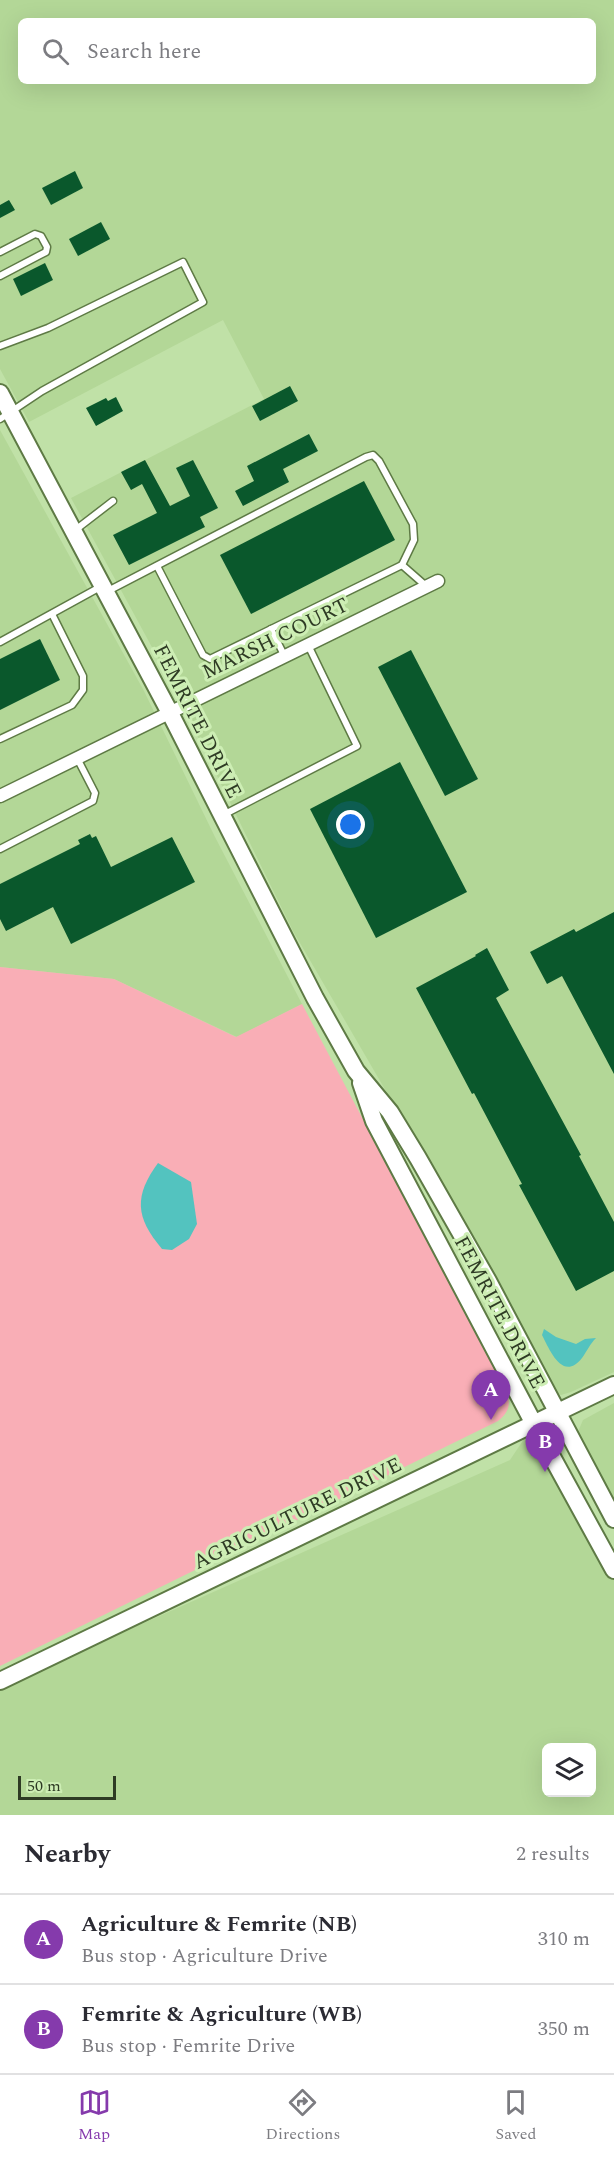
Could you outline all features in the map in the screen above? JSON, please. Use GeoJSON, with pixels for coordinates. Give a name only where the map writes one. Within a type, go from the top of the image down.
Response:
{"type":"FeatureCollection","features":[{"type":"Feature","properties":{"kind":"street","name":"FEMRITE DRIVE"},"geometry":{"type":"LineString","coordinates":[[0,393],[5,416],[74,532],[169,711],[315,998],[356,1071],[374,1121],[614,1570]]}},
{"type":"Feature","properties":{"kind":"street","name":"MARSH COURT"},"geometry":{"type":"LineString","coordinates":[[0,796],[169,711],[432,584]]}},
{"type":"Feature","properties":{"kind":"street","name":"FEMRITE DRIVE"},"geometry":{"type":"LineString","coordinates":[[356,1071],[390,1112],[418,1158],[488,1281],[614,1519]]}},
{"type":"Feature","properties":{"kind":"street","name":"AGRICULTURE DRIVE"},"geometry":{"type":"LineString","coordinates":[[0,1681],[614,1384]]}},
{"type":"Feature","properties":{"kind":"lane"},"geometry":{"type":"LineString","coordinates":[[0,252],[35,234],[41,236],[47,247],[46,252],[0,276]]}},
{"type":"Feature","properties":{"kind":"lane"},"geometry":{"type":"LineString","coordinates":[[0,346],[48,328],[183,262],[203,302],[42,391],[5,416]]}},
{"type":"Feature","properties":{"kind":"lane"},"geometry":{"type":"LineString","coordinates":[[0,642],[52,614],[156,566],[366,457],[374,455],[379,461],[413,524],[414,540],[402,565],[210,659],[203,655],[156,566]]}},
{"type":"Feature","properties":{"kind":"lane"},"geometry":{"type":"LineString","coordinates":[[74,532],[113,501]]}},
{"type":"Feature","properties":{"kind":"lane"},"geometry":{"type":"LineString","coordinates":[[402,565],[432,584]]}},
{"type":"Feature","properties":{"kind":"lane"},"geometry":{"type":"LineString","coordinates":[[0,739],[72,705],[83,690],[83,676],[52,614]]}},
{"type":"Feature","properties":{"kind":"lane"},"geometry":{"type":"LineString","coordinates":[[271,629],[284,655]]}},
{"type":"Feature","properties":{"kind":"lane"},"geometry":{"type":"LineString","coordinates":[[222,816],[357,746],[307,644]]}},
{"type":"Feature","properties":{"kind":"lane"},"geometry":{"type":"LineString","coordinates":[[0,849],[93,801],[95,793],[76,758]]}},
{"type":"Feature","properties":{"kind":"shaded area"},"geometry":{"type":"Polygon","coordinates":[[[0,0],[614,0],[614,1372],[571,1392],[561,1395],[555,1392],[441,1186],[293,931],[173,686],[71,498],[264,399],[223,320],[29,422],[0,369],[0,0]]]}},
{"type":"Feature","properties":{"kind":"shaded area"},"geometry":{"type":"Polygon","coordinates":[[[0,430],[144,691],[215,837],[302,1004],[237,1037],[114,979],[0,967],[0,430]]]}},
{"type":"Feature","properties":{"kind":"shaded area"},"geometry":{"type":"Polygon","coordinates":[[[0,967],[114,979],[236,1037],[302,1004],[503,1384],[509,1404],[506,1413],[498,1421],[0,1666],[0,967]]]}},
{"type":"Feature","properties":{"kind":"shaded area"},"geometry":{"type":"Polygon","coordinates":[[[614,1403],[614,1509],[577,1434],[583,1420],[614,1403]]]}},
{"type":"Feature","properties":{"kind":"shaded area"},"geometry":{"type":"Polygon","coordinates":[[[534,1424],[614,1570],[614,1815],[0,1815],[0,1687],[510,1460],[534,1424]]]}},
{"type":"Feature","properties":{"kind":"water"},"geometry":{"type":"Polygon","coordinates":[[[158,1163],[191,1182],[197,1224],[189,1239],[172,1250],[162,1249],[153,1237],[147,1227],[141,1206],[145,1186],[158,1163]]]}},
{"type":"Feature","properties":{"kind":"water"},"geometry":{"type":"Polygon","coordinates":[[[544,1329],[556,1337],[576,1344],[585,1339],[596,1338],[582,1358],[569,1367],[558,1362],[553,1356],[542,1335],[544,1329]]]}},
{"type":"Feature","properties":{"kind":"building"},"geometry":{"type":"Polygon","coordinates":[[[75,171],[83,188],[51,205],[42,188],[75,171]]]}},
{"type":"Feature","properties":{"kind":"building"},"geometry":{"type":"Polygon","coordinates":[[[9,200],[15,210],[0,218],[0,205],[9,200]]]}},
{"type":"Feature","properties":{"kind":"building"},"geometry":{"type":"Polygon","coordinates":[[[101,222],[110,239],[78,256],[69,239],[101,222]]]}},
{"type":"Feature","properties":{"kind":"building"},"geometry":{"type":"Polygon","coordinates":[[[45,263],[53,280],[21,296],[13,279],[45,263]]]}},
{"type":"Feature","properties":{"kind":"building"},"geometry":{"type":"Polygon","coordinates":[[[290,386],[298,401],[260,421],[252,406],[290,386]]]}},
{"type":"Feature","properties":{"kind":"building"},"geometry":{"type":"Polygon","coordinates":[[[116,397],[123,411],[96,426],[86,408],[106,398],[108,401],[116,397]]]}},
{"type":"Feature","properties":{"kind":"building"},"geometry":{"type":"Polygon","coordinates":[[[309,434],[318,451],[283,469],[289,482],[243,506],[235,491],[254,481],[247,466],[309,434]]]}},
{"type":"Feature","properties":{"kind":"building"},"geometry":{"type":"Polygon","coordinates":[[[145,460],[170,506],[190,496],[176,468],[193,460],[218,508],[200,517],[205,527],[129,565],[113,535],[157,513],[142,484],[131,490],[121,472],[145,460]]]}},
{"type":"Feature","properties":{"kind":"building"},"geometry":{"type":"Polygon","coordinates":[[[364,481],[395,540],[251,614],[220,555],[364,481]]]}},
{"type":"Feature","properties":{"kind":"building"},"geometry":{"type":"Polygon","coordinates":[[[40,639],[60,680],[0,710],[0,659],[40,639]]]}},
{"type":"Feature","properties":{"kind":"building"},"geometry":{"type":"Polygon","coordinates":[[[411,650],[478,779],[445,796],[378,667],[411,650]]]}},
{"type":"Feature","properties":{"kind":"building"},"geometry":{"type":"Polygon","coordinates":[[[400,762],[467,892],[376,938],[310,809],[400,762]]]}},
{"type":"Feature","properties":{"kind":"building"},"geometry":{"type":"Polygon","coordinates":[[[90,834],[92,838],[96,836],[111,867],[172,837],[195,882],[71,944],[53,907],[6,931],[0,919],[0,884],[80,844],[78,840],[90,834]]]}},
{"type":"Feature","properties":{"kind":"building"},"geometry":{"type":"Polygon","coordinates":[[[614,912],[614,1074],[562,976],[547,984],[530,952],[574,929],[576,932],[614,912]]]}},
{"type":"Feature","properties":{"kind":"building"},"geometry":{"type":"Polygon","coordinates":[[[487,948],[509,990],[496,998],[581,1155],[579,1156],[614,1222],[614,1271],[576,1291],[519,1185],[522,1184],[474,1093],[472,1094],[416,988],[487,948]]]}},
{"type":"Feature","properties":{"kind":"place","name":"Agriculture & Femrite (NB)"},"geometry":{"type":"Point","coordinates":[491,1420]}},
{"type":"Feature","properties":{"kind":"place","name":"Femrite & Agriculture (WB)"},"geometry":{"type":"Point","coordinates":[545,1472]}}]}
